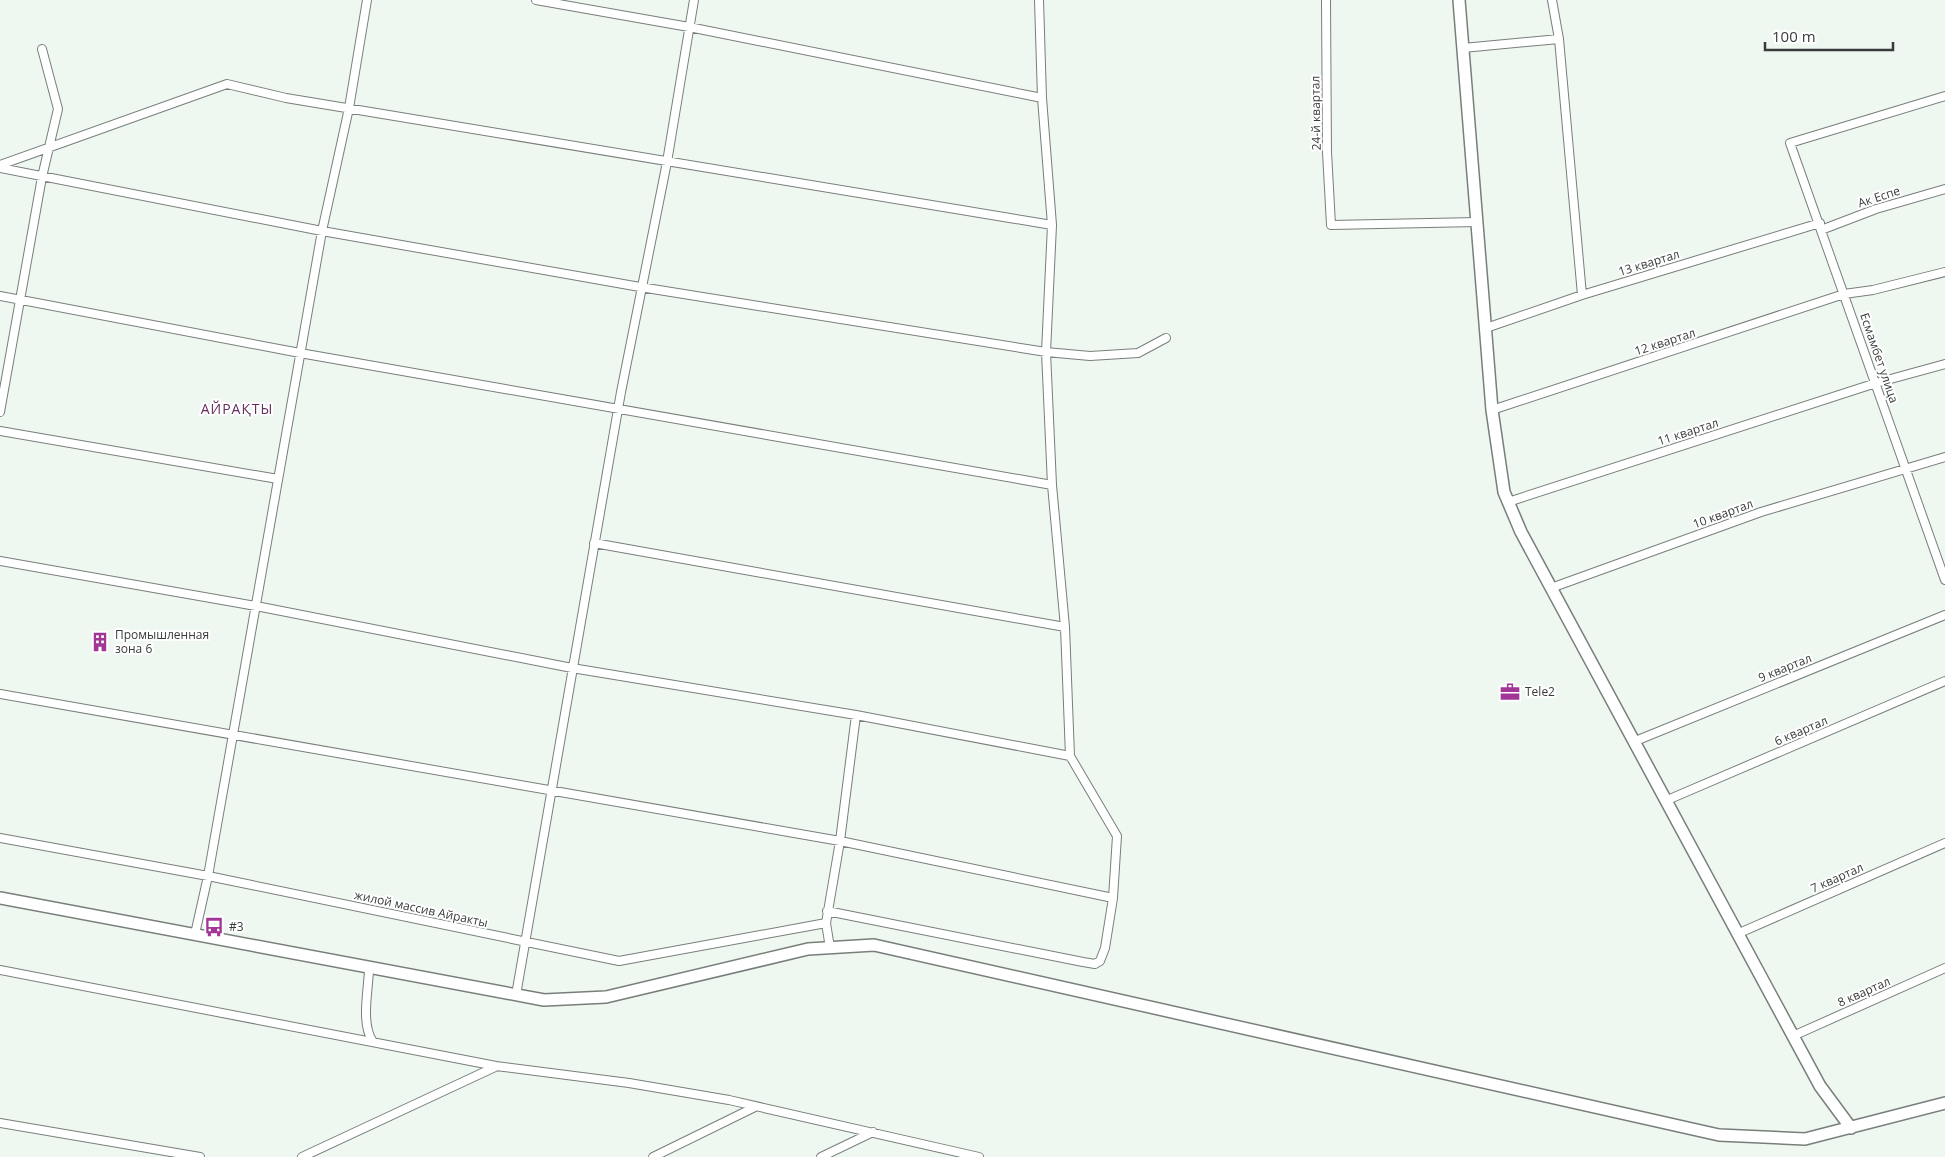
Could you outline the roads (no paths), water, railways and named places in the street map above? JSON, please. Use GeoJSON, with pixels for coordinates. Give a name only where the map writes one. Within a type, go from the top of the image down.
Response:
{"type":"FeatureCollection","features":[{"type":"Feature","properties":{"kind":"main road"},"geometry":{"type":"LineString","coordinates":[[1459,0],[1492,410],[1504,492],[1521,532],[1737,934],[1820,1086],[1851,1128]]}},
{"type":"Feature","properties":{"kind":"main road"},"geometry":{"type":"LineString","coordinates":[[0,898],[544,1000],[606,997],[808,948],[874,945],[1719,1135],[1805,1139],[1945,1104]]}},
{"type":"Feature","properties":{"kind":"street"},"geometry":{"type":"LineString","coordinates":[[195,934],[208,876],[322,231],[349,108],[367,0]]}},
{"type":"Feature","properties":{"kind":"street"},"geometry":{"type":"LineString","coordinates":[[536,0],[689,27],[1042,98]]}},
{"type":"Feature","properties":{"kind":"street"},"geometry":{"type":"LineString","coordinates":[[516,995],[618,408],[640,287],[667,162],[694,0]]}},
{"type":"Feature","properties":{"kind":"street"},"geometry":{"type":"LineString","coordinates":[[827,911],[1095,964],[1100,961],[1105,948],[1113,898],[1117,836],[1070,756],[1065,627],[1052,485],[1046,352],[1052,225],[1042,98],[1039,0]]}},
{"type":"Feature","properties":{"kind":"street","name":"24-й квартал"},"geometry":{"type":"LineString","coordinates":[[1326,0],[1327,152],[1331,225],[1477,222]]}},
{"type":"Feature","properties":{"kind":"street"},"geometry":{"type":"LineString","coordinates":[[1552,0],[1559,39],[1582,295]]}},
{"type":"Feature","properties":{"kind":"street"},"geometry":{"type":"LineString","coordinates":[[1463,48],[1559,39]]}},
{"type":"Feature","properties":{"kind":"street"},"geometry":{"type":"LineString","coordinates":[[0,412],[42,178],[58,109],[42,50]]}},
{"type":"Feature","properties":{"kind":"street"},"geometry":{"type":"LineString","coordinates":[[0,166],[227,84],[286,98],[1052,225]]}},
{"type":"Feature","properties":{"kind":"street","name":"Есмамбет улица"},"geometry":{"type":"LineString","coordinates":[[1945,96],[1790,143],[1945,580]]}},
{"type":"Feature","properties":{"kind":"street"},"geometry":{"type":"LineString","coordinates":[[0,166],[42,178],[322,231],[640,287],[1046,352],[1090,356],[1138,353],[1166,338]]}},
{"type":"Feature","properties":{"kind":"street","name":"Ак Еспе"},"geometry":{"type":"LineString","coordinates":[[1821,226],[1945,189]]}},
{"type":"Feature","properties":{"kind":"street","name":"13 квартал"},"geometry":{"type":"LineString","coordinates":[[1486,328],[1582,295],[1821,226]]}},
{"type":"Feature","properties":{"kind":"street"},"geometry":{"type":"LineString","coordinates":[[1844,294],[1873,290],[1945,272]]}},
{"type":"Feature","properties":{"kind":"street","name":"12 квартал"},"geometry":{"type":"LineString","coordinates":[[1492,410],[1844,294]]}},
{"type":"Feature","properties":{"kind":"street"},"geometry":{"type":"LineString","coordinates":[[0,296],[300,353],[1052,485]]}},
{"type":"Feature","properties":{"kind":"street"},"geometry":{"type":"LineString","coordinates":[[1876,383],[1945,364]]}},
{"type":"Feature","properties":{"kind":"street","name":"11 квартал"},"geometry":{"type":"LineString","coordinates":[[1508,502],[1876,383]]}},
{"type":"Feature","properties":{"kind":"street"},"geometry":{"type":"LineString","coordinates":[[0,431],[278,479]]}},
{"type":"Feature","properties":{"kind":"street"},"geometry":{"type":"LineString","coordinates":[[1906,468],[1945,457]]}},
{"type":"Feature","properties":{"kind":"street","name":"10 квартал"},"geometry":{"type":"LineString","coordinates":[[1551,588],[1760,512],[1906,468]]}},
{"type":"Feature","properties":{"kind":"street"},"geometry":{"type":"LineString","coordinates":[[594,543],[1065,627]]}},
{"type":"Feature","properties":{"kind":"street"},"geometry":{"type":"LineString","coordinates":[[0,561],[256,606],[572,668],[856,715],[1070,756]]}},
{"type":"Feature","properties":{"kind":"street","name":"9 квартал"},"geometry":{"type":"LineString","coordinates":[[1633,742],[1945,615]]}},
{"type":"Feature","properties":{"kind":"street","name":"6 квартал"},"geometry":{"type":"LineString","coordinates":[[1665,801],[1945,681]]}},
{"type":"Feature","properties":{"kind":"street"},"geometry":{"type":"LineString","coordinates":[[0,694],[840,841],[1113,898]]}},
{"type":"Feature","properties":{"kind":"street"},"geometry":{"type":"LineString","coordinates":[[830,948],[826,923],[827,911],[840,841],[856,715]]}},
{"type":"Feature","properties":{"kind":"street","name":"жилой массив Айракты"},"geometry":{"type":"LineString","coordinates":[[0,838],[208,876],[619,961],[826,923]]}},
{"type":"Feature","properties":{"kind":"street","name":"7 квартал"},"geometry":{"type":"LineString","coordinates":[[1737,934],[1945,843]]}},
{"type":"Feature","properties":{"kind":"street"},"geometry":{"type":"LineString","coordinates":[[369,967],[367,1022],[369,1036],[373,1042]]}},
{"type":"Feature","properties":{"kind":"street","name":"8 квартал"},"geometry":{"type":"LineString","coordinates":[[1793,1036],[1945,968]]}},
{"type":"Feature","properties":{"kind":"street"},"geometry":{"type":"LineString","coordinates":[[0,970],[496,1066],[629,1083],[755,1106],[979,1157]]}},
{"type":"Feature","properties":{"kind":"street"},"geometry":{"type":"LineString","coordinates":[[302,1157],[496,1066]]}},
{"type":"Feature","properties":{"kind":"street"},"geometry":{"type":"LineString","coordinates":[[653,1157],[755,1106]]}},
{"type":"Feature","properties":{"kind":"street"},"geometry":{"type":"LineString","coordinates":[[0,1122],[200,1157]]}},
{"type":"Feature","properties":{"kind":"street"},"geometry":{"type":"LineString","coordinates":[[821,1157],[873,1132]]}},
{"type":"Feature","properties":{"kind":"place","name":"Промышленная зона 6"},"geometry":{"type":"Point","coordinates":[100,642]}},
{"type":"Feature","properties":{"kind":"place","name":"Tele2"},"geometry":{"type":"Point","coordinates":[1510,692]}},
{"type":"Feature","properties":{"kind":"place","name":"#3"},"geometry":{"type":"Point","coordinates":[214,927]}},
{"type":"Feature","properties":{"kind":"district","name":"АЙРАҚТЫ"},"geometry":{"type":"Point","coordinates":[237,409]}}]}
